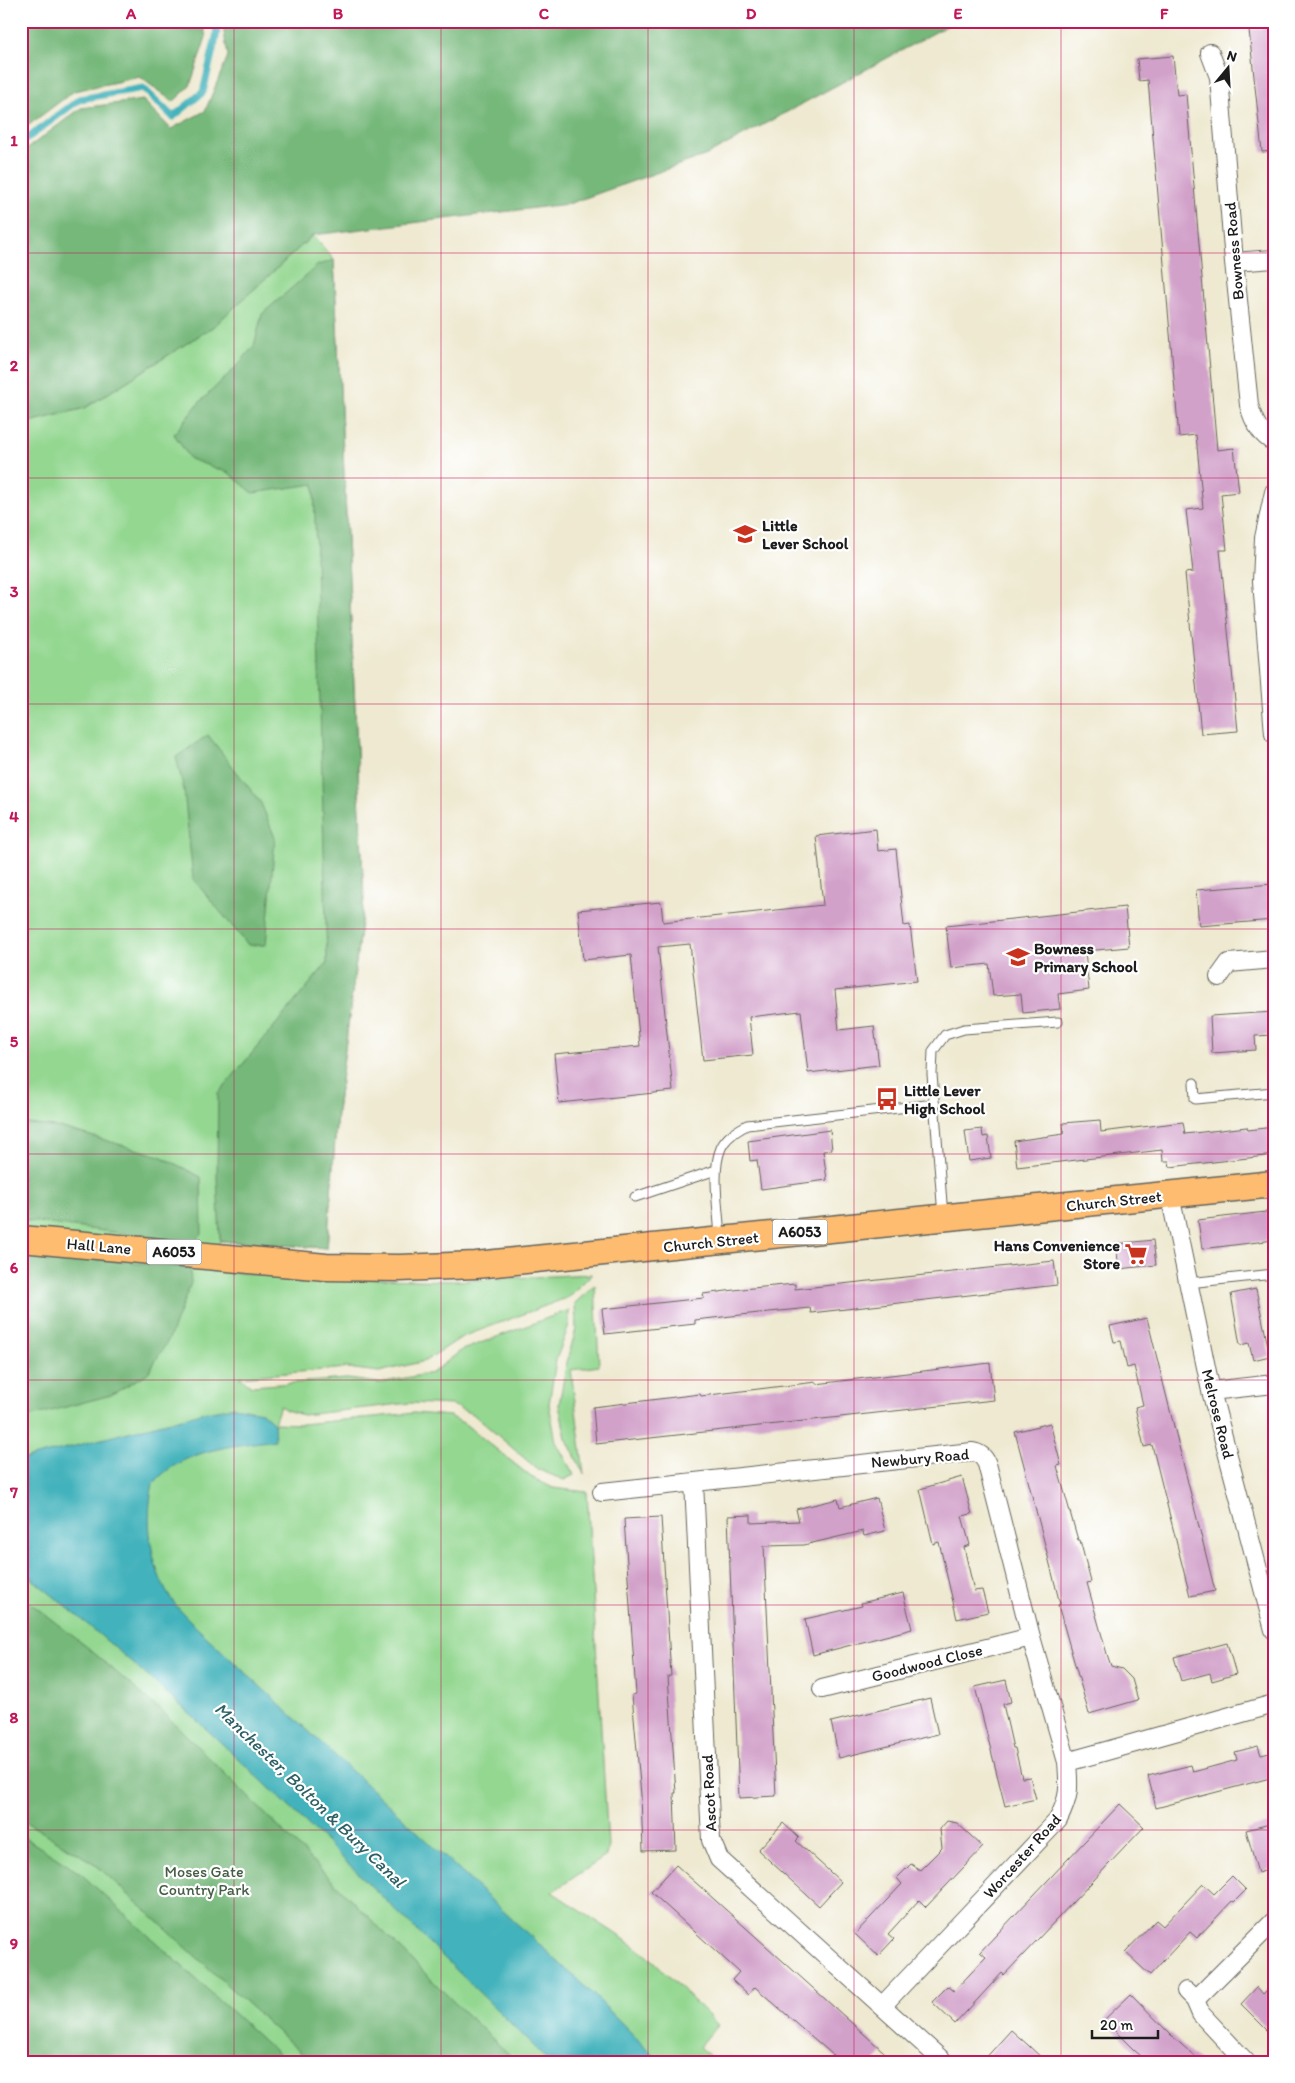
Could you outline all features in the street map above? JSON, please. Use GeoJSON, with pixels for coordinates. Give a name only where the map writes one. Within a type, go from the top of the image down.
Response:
{"type":"FeatureCollection","features":[{"type":"Feature","properties":{"kind":"main road","name":"Church Street"},"geometry":{"type":"LineString","coordinates":[[326,1267],[476,1266],[1274,1184]]}},
{"type":"Feature","properties":{"kind":"main road","name":"Hall Lane"},"geometry":{"type":"LineString","coordinates":[[21,1239],[326,1267]]}},
{"type":"Feature","properties":{"kind":"street","name":"Bowness Road"},"geometry":{"type":"LineString","coordinates":[[1210,53],[1219,77],[1234,262],[1252,419],[1261,431],[1274,442]]}},
{"type":"Feature","properties":{"kind":"street"},"geometry":{"type":"LineString","coordinates":[[1234,262],[1274,258]]}},
{"type":"Feature","properties":{"kind":"street"},"geometry":{"type":"LineString","coordinates":[[1274,492],[1264,538],[1262,581],[1274,734]]}},
{"type":"Feature","properties":{"kind":"street"},"geometry":{"type":"LineString","coordinates":[[1219,977],[1229,963],[1274,959]]}},
{"type":"Feature","properties":{"kind":"street","name":"Melrose Road"},"geometry":{"type":"LineString","coordinates":[[1170,1195],[1211,1391],[1274,1630]]}},
{"type":"Feature","properties":{"kind":"street"},"geometry":{"type":"LineString","coordinates":[[1211,1391],[1274,1384]]}},
{"type":"Feature","properties":{"kind":"street","name":"Newbury Road"},"geometry":{"type":"LineString","coordinates":[[602,1492],[972,1452],[977,1453],[982,1456],[987,1464],[1031,1636],[1067,1762]]}},
{"type":"Feature","properties":{"kind":"street","name":"Ascot Road"},"geometry":{"type":"LineString","coordinates":[[694,1482],[711,1840],[714,1849],[719,1859],[944,2062]]}},
{"type":"Feature","properties":{"kind":"street","name":"Goodwood Close"},"geometry":{"type":"LineString","coordinates":[[822,1689],[1031,1636]]}},
{"type":"Feature","properties":{"kind":"street"},"geometry":{"type":"LineString","coordinates":[[1067,1762],[1274,1704]]}},
{"type":"Feature","properties":{"kind":"street","name":"Worcester Road"},"geometry":{"type":"LineString","coordinates":[[882,2006],[1058,1820],[1067,1801],[1067,1762]]}},
{"type":"Feature","properties":{"kind":"street"},"geometry":{"type":"LineString","coordinates":[[1246,2062],[1201,2014],[1190,1995],[1274,1921]]}},
{"type":"Feature","properties":{"kind":"lane"},"geometry":{"type":"LineString","coordinates":[[943,1218],[932,1051],[945,1035],[964,1029],[1058,1022]]}},
{"type":"Feature","properties":{"kind":"lane"},"geometry":{"type":"LineString","coordinates":[[1194,1083],[1195,1098],[1274,1092]]}},
{"type":"Feature","properties":{"kind":"lane"},"geometry":{"type":"LineString","coordinates":[[720,1241],[716,1170],[721,1148],[732,1134],[747,1125],[935,1104]]}},
{"type":"Feature","properties":{"kind":"lane"},"geometry":{"type":"LineString","coordinates":[[635,1198],[716,1170]]}},
{"type":"Feature","properties":{"kind":"lane"},"geometry":{"type":"LineString","coordinates":[[1188,1283],[1274,1274]]}},
{"type":"Feature","properties":{"kind":"green space"},"geometry":{"type":"Polygon","coordinates":[[[21,21],[202,21],[206,37],[190,86],[173,102],[140,77],[74,91],[21,131],[21,21]]]}},
{"type":"Feature","properties":{"kind":"green space"},"geometry":{"type":"Polygon","coordinates":[[[222,21],[956,21],[707,155],[568,204],[313,235],[214,326],[85,408],[21,424],[21,153],[81,108],[143,100],[171,129],[205,111],[228,56],[222,21]]]}},
{"type":"Feature","properties":{"kind":"green space","name":"Moses Gate Country Park"},"geometry":{"type":"Polygon","coordinates":[[[313,235],[334,260],[364,899],[337,1112],[327,1248],[220,1241],[209,1271],[309,1277],[454,1281],[592,1274],[569,1297],[462,1337],[425,1361],[379,1372],[347,1368],[239,1377],[252,1386],[347,1379],[379,1383],[432,1373],[462,1350],[569,1310],[569,1325],[556,1360],[549,1404],[556,1442],[574,1475],[564,1480],[537,1469],[474,1415],[452,1405],[410,1403],[303,1415],[286,1410],[280,1406],[274,1423],[302,1424],[414,1413],[450,1416],[465,1424],[531,1477],[553,1488],[587,1492],[608,1846],[606,1856],[552,1892],[636,1947],[655,1962],[718,2025],[699,2047],[717,2062],[21,2062],[21,424],[85,408],[214,326],[313,235]]]}},
{"type":"Feature","properties":{"kind":"green space"},"geometry":{"type":"Polygon","coordinates":[[[334,260],[364,899],[337,1112],[327,1248],[220,1241],[217,1176],[218,1094],[327,963],[314,484],[253,493],[229,473],[190,459],[174,434],[198,404],[237,366],[254,346],[262,314],[318,265],[334,260]]]}},
{"type":"Feature","properties":{"kind":"green space"},"geometry":{"type":"Polygon","coordinates":[[[208,735],[261,803],[275,838],[266,945],[248,945],[193,879],[184,790],[176,757],[208,735]]]}},
{"type":"Feature","properties":{"kind":"green space"},"geometry":{"type":"Polygon","coordinates":[[[21,1123],[63,1128],[160,1156],[201,1177],[202,1234],[193,1243],[21,1220],[21,1123]]]}},
{"type":"Feature","properties":{"kind":"green space"},"geometry":{"type":"Polygon","coordinates":[[[21,1253],[190,1268],[191,1283],[169,1339],[148,1373],[111,1395],[21,1419],[21,1253]]]}},
{"type":"Feature","properties":{"kind":"green space"},"geometry":{"type":"Polygon","coordinates":[[[595,1285],[599,1366],[571,1370],[584,1474],[566,1438],[559,1405],[566,1366],[576,1329],[575,1303],[595,1285]]]}},
{"type":"Feature","properties":{"kind":"green space"},"geometry":{"type":"Polygon","coordinates":[[[21,1596],[87,1647],[167,1716],[456,2004],[517,2062],[311,2062],[95,1864],[21,1819],[21,1596]]]}},
{"type":"Feature","properties":{"kind":"green space"},"geometry":{"type":"Polygon","coordinates":[[[21,1835],[81,1874],[287,2062],[21,2062],[21,1835]]]}},
{"type":"Feature","properties":{"kind":"water","name":"Manchester, Bolton & Bury Canal"},"geometry":{"type":"Polygon","coordinates":[[[234,1407],[262,1412],[274,1423],[275,1440],[226,1447],[193,1456],[165,1472],[153,1484],[149,1511],[150,1539],[156,1566],[169,1596],[196,1627],[594,1995],[660,2062],[550,2062],[357,1872],[226,1747],[91,1627],[21,1570],[21,1460],[205,1412],[234,1407]]]}},
{"type":"Feature","properties":{"kind":"building"},"geometry":{"type":"Polygon","coordinates":[[[1274,28],[1274,151],[1262,152],[1249,30],[1274,28]]]}},
{"type":"Feature","properties":{"kind":"building"},"geometry":{"type":"Polygon","coordinates":[[[1173,56],[1177,95],[1186,94],[1217,450],[1234,448],[1239,492],[1221,494],[1227,550],[1220,550],[1238,731],[1201,734],[1185,573],[1193,572],[1186,510],[1203,508],[1196,435],[1179,437],[1148,80],[1139,81],[1137,59],[1173,56]]]}},
{"type":"Feature","properties":{"kind":"building"},"geometry":{"type":"Polygon","coordinates":[[[876,829],[878,851],[896,849],[904,926],[910,925],[917,981],[835,990],[839,1030],[874,1026],[879,1065],[808,1073],[801,1011],[749,1017],[753,1055],[703,1060],[690,944],[658,947],[673,1091],[559,1103],[554,1054],[640,1046],[631,955],[583,960],[578,910],[661,902],[663,922],[823,905],[816,836],[876,829]]]}},
{"type":"Feature","properties":{"kind":"building"},"geometry":{"type":"Polygon","coordinates":[[[1274,884],[1274,920],[1199,926],[1196,890],[1274,884]]]}},
{"type":"Feature","properties":{"kind":"building","name":"Bowness Primary School"},"geometry":{"type":"Polygon","coordinates":[[[1125,907],[1129,947],[1085,951],[1089,990],[1058,994],[1060,1009],[1023,1013],[1021,994],[993,996],[989,964],[951,968],[946,926],[1125,907]]]}},
{"type":"Feature","properties":{"kind":"building"},"geometry":{"type":"Polygon","coordinates":[[[1274,1012],[1274,1035],[1255,1036],[1256,1050],[1212,1053],[1210,1016],[1274,1012]]]}},
{"type":"Feature","properties":{"kind":"building"},"geometry":{"type":"Polygon","coordinates":[[[1100,1120],[1101,1132],[1183,1122],[1185,1134],[1247,1127],[1248,1130],[1274,1127],[1274,1155],[1170,1167],[1169,1161],[1163,1161],[1162,1150],[1017,1167],[1014,1141],[1064,1134],[1063,1123],[1100,1120]]]}},
{"type":"Feature","properties":{"kind":"building"},"geometry":{"type":"Polygon","coordinates":[[[982,1129],[983,1137],[988,1136],[991,1158],[969,1161],[965,1131],[982,1129]]]}},
{"type":"Feature","properties":{"kind":"building"},"geometry":{"type":"Polygon","coordinates":[[[830,1130],[832,1150],[823,1151],[827,1180],[761,1189],[757,1160],[750,1161],[748,1141],[830,1130]]]}},
{"type":"Feature","properties":{"kind":"building"},"geometry":{"type":"Polygon","coordinates":[[[1274,1211],[1274,1240],[1202,1249],[1198,1220],[1274,1211]]]}},
{"type":"Feature","properties":{"kind":"building","name":"Hans Convenience Store"},"geometry":{"type":"Polygon","coordinates":[[[1153,1240],[1156,1265],[1119,1269],[1116,1244],[1153,1240]]]}},
{"type":"Feature","properties":{"kind":"building"},"geometry":{"type":"Polygon","coordinates":[[[1054,1261],[1057,1285],[811,1313],[810,1308],[759,1313],[695,1320],[695,1324],[605,1334],[602,1309],[704,1298],[703,1294],[742,1289],[795,1284],[795,1289],[1054,1261]]]}},
{"type":"Feature","properties":{"kind":"building"},"geometry":{"type":"Polygon","coordinates":[[[1256,1289],[1270,1356],[1253,1360],[1249,1343],[1240,1345],[1231,1294],[1256,1289]]]}},
{"type":"Feature","properties":{"kind":"building"},"geometry":{"type":"Polygon","coordinates":[[[1147,1318],[1215,1591],[1190,1596],[1152,1445],[1144,1447],[1135,1407],[1143,1405],[1134,1366],[1127,1368],[1121,1341],[1114,1342],[1110,1326],[1147,1318]]]}},
{"type":"Feature","properties":{"kind":"building"},"geometry":{"type":"Polygon","coordinates":[[[990,1363],[994,1400],[596,1444],[593,1407],[816,1382],[816,1384],[990,1363]]]}},
{"type":"Feature","properties":{"kind":"building"},"geometry":{"type":"Polygon","coordinates":[[[1050,1423],[1061,1465],[1057,1466],[1078,1540],[1080,1540],[1091,1582],[1087,1583],[1107,1654],[1111,1666],[1122,1669],[1132,1679],[1138,1700],[1089,1714],[1058,1605],[1060,1604],[1015,1432],[1050,1423]]]}},
{"type":"Feature","properties":{"kind":"building"},"geometry":{"type":"Polygon","coordinates":[[[962,1477],[972,1514],[962,1516],[970,1545],[964,1547],[974,1591],[982,1590],[988,1612],[957,1619],[939,1542],[933,1544],[920,1489],[962,1477]]]}},
{"type":"Feature","properties":{"kind":"building"},"geometry":{"type":"Polygon","coordinates":[[[877,1498],[885,1531],[864,1536],[863,1531],[804,1545],[764,1546],[776,1796],[739,1798],[728,1516],[751,1515],[751,1523],[799,1521],[796,1509],[838,1499],[840,1507],[877,1498]]]}},
{"type":"Feature","properties":{"kind":"building"},"geometry":{"type":"Polygon","coordinates":[[[661,1517],[671,1676],[668,1676],[676,1793],[674,1793],[676,1850],[643,1851],[641,1795],[632,1695],[636,1694],[624,1519],[661,1517]]]}},
{"type":"Feature","properties":{"kind":"building"},"geometry":{"type":"Polygon","coordinates":[[[903,1593],[912,1629],[813,1655],[805,1619],[862,1606],[861,1603],[903,1593]]]}},
{"type":"Feature","properties":{"kind":"building"},"geometry":{"type":"Polygon","coordinates":[[[1227,1643],[1236,1674],[1212,1681],[1210,1673],[1181,1681],[1174,1657],[1227,1643]]]}},
{"type":"Feature","properties":{"kind":"building"},"geometry":{"type":"Polygon","coordinates":[[[1006,1680],[1011,1702],[1003,1704],[1013,1748],[1015,1748],[1022,1778],[1030,1777],[1036,1799],[1005,1806],[975,1687],[1006,1680]]]}},
{"type":"Feature","properties":{"kind":"building"},"geometry":{"type":"Polygon","coordinates":[[[930,1698],[938,1734],[839,1758],[831,1722],[930,1698]]]}},
{"type":"Feature","properties":{"kind":"building"},"geometry":{"type":"Polygon","coordinates":[[[1258,1746],[1261,1755],[1274,1752],[1274,1777],[1156,1808],[1148,1776],[1191,1765],[1193,1772],[1237,1760],[1235,1752],[1258,1746]]]}},
{"type":"Feature","properties":{"kind":"building"},"geometry":{"type":"Polygon","coordinates":[[[1120,1804],[1144,1827],[955,2024],[932,2002],[948,1986],[954,1991],[986,1957],[980,1952],[1120,1804]]]}},
{"type":"Feature","properties":{"kind":"building"},"geometry":{"type":"Polygon","coordinates":[[[947,1821],[957,1823],[983,1847],[926,1907],[919,1900],[888,1934],[894,1939],[878,1956],[855,1934],[902,1884],[897,1878],[911,1864],[920,1870],[942,1848],[940,1829],[947,1821]]]}},
{"type":"Feature","properties":{"kind":"building"},"geometry":{"type":"Polygon","coordinates":[[[783,1823],[799,1838],[796,1841],[841,1882],[819,1906],[758,1850],[783,1823]]]}},
{"type":"Feature","properties":{"kind":"building"},"geometry":{"type":"Polygon","coordinates":[[[1274,1823],[1274,1868],[1258,1873],[1246,1830],[1274,1823]]]}},
{"type":"Feature","properties":{"kind":"building"},"geometry":{"type":"Polygon","coordinates":[[[676,1865],[884,2052],[875,2062],[841,2062],[755,1987],[748,1995],[732,1980],[739,1972],[651,1892],[676,1865]]]}},
{"type":"Feature","properties":{"kind":"building"},"geometry":{"type":"Polygon","coordinates":[[[1232,1876],[1246,1890],[1234,1902],[1232,1901],[1197,1938],[1190,1932],[1150,1975],[1125,1952],[1156,1920],[1163,1926],[1203,1884],[1214,1894],[1232,1876]]]}},
{"type":"Feature","properties":{"kind":"building"},"geometry":{"type":"Polygon","coordinates":[[[1274,1983],[1274,2037],[1241,2004],[1257,1987],[1263,1994],[1274,1983]]]}},
{"type":"Feature","properties":{"kind":"building"},"geometry":{"type":"Polygon","coordinates":[[[1131,1994],[1171,2035],[1201,2062],[1148,2062],[1134,2050],[1104,2020],[1131,1994]]]}},
{"type":"Feature","properties":{"kind":"building"},"geometry":{"type":"Polygon","coordinates":[[[1011,2030],[1028,2045],[1046,2062],[982,2062],[1011,2030]]]}},
{"type":"Feature","properties":{"kind":"waterway"},"geometry":{"type":"LineString","coordinates":[[21,143],[80,99],[143,88],[173,117],[203,92],[217,33],[214,21]]}},
{"type":"Feature","properties":{"kind":"place","name":"Little Lever School"},"geometry":{"type":"Point","coordinates":[745,534]}},
{"type":"Feature","properties":{"kind":"place","name":"Bowness Primary School"},"geometry":{"type":"Point","coordinates":[1018,957]}},
{"type":"Feature","properties":{"kind":"place","name":"Little Lever High School"},"geometry":{"type":"Point","coordinates":[887,1099]}},
{"type":"Feature","properties":{"kind":"place","name":"Hans Convenience Store"},"geometry":{"type":"Point","coordinates":[1136,1254]}}]}
